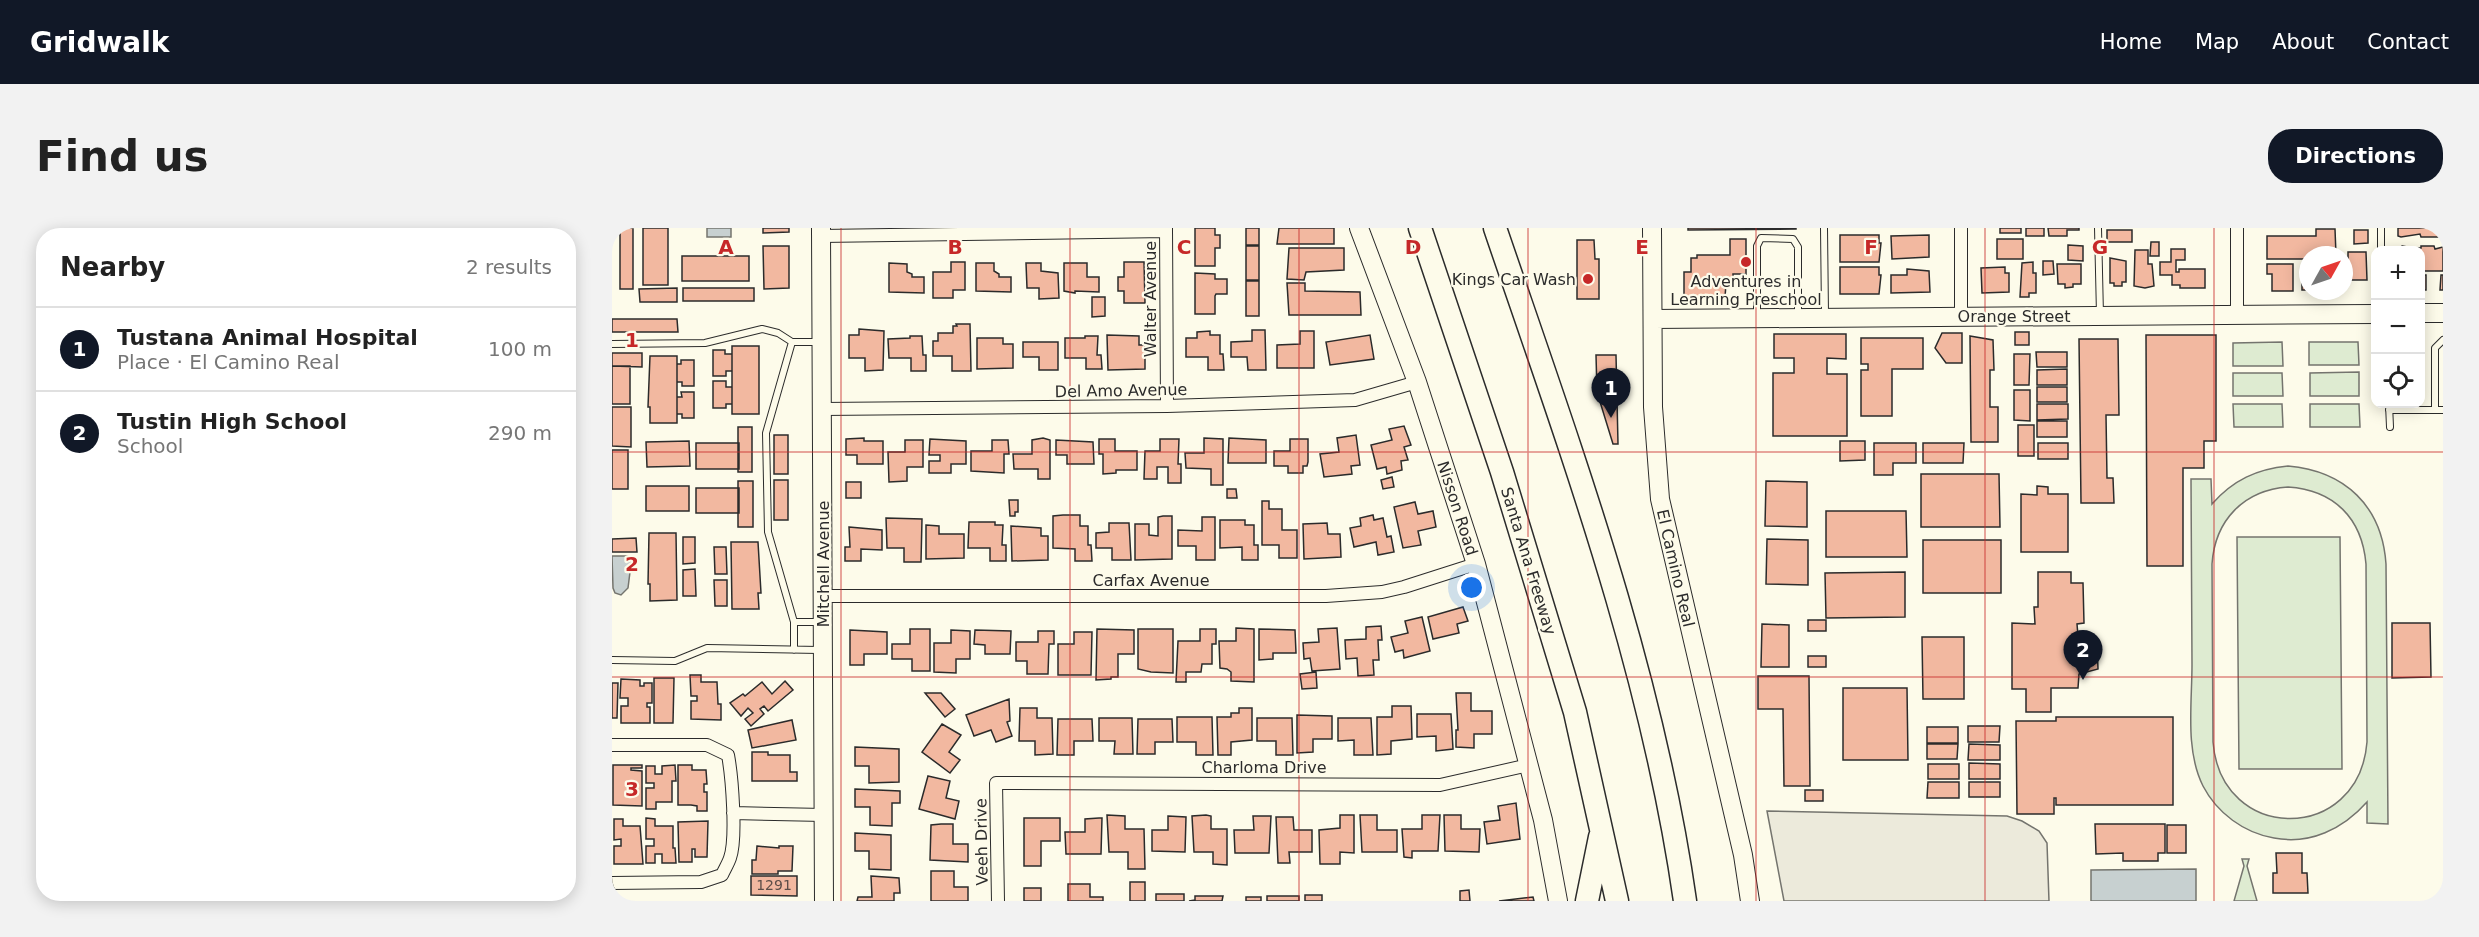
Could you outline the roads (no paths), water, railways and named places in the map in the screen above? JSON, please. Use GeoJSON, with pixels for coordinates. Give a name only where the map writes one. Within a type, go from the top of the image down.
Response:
{"type":"FeatureCollection","features":[{"type":"Feature","properties":{"kind":"highway","name":"Santa Ana Freeway"},"geometry":{"type":"LineString","coordinates":[[1420,228],[1502,472],[1575,712],[1617,901]]}},
{"type":"Feature","properties":{"kind":"highway"},"geometry":{"type":"LineString","coordinates":[[1495,228],[1589,502],[1615,589],[1642,687],[1686,897]]}},
{"type":"Feature","properties":{"kind":"highway"},"geometry":{"type":"LineString","coordinates":[[1587,901],[1602,827]]}},
{"type":"Feature","properties":{"kind":"street","name":"Nisson Road"},"geometry":{"type":"LineString","coordinates":[[1359,228],[1417,382],[1476,564],[1543,820],[1558,901]]}},
{"type":"Feature","properties":{"kind":"street","name":"El Camino Real"},"geometry":{"type":"LineString","coordinates":[[1652,228],[1653,407],[1660,499],[1743,855],[1750,901]]}},
{"type":"Feature","properties":{"kind":"street"},"geometry":{"type":"LineString","coordinates":[[1960,228],[1961,316]]}},
{"type":"Feature","properties":{"kind":"street"},"geometry":{"type":"LineString","coordinates":[[2237,228],[2237,315]]}},
{"type":"Feature","properties":{"kind":"street"},"geometry":{"type":"LineString","coordinates":[[821,232],[1166,230]]}},
{"type":"Feature","properties":{"kind":"street","name":"Walter Avenue"},"geometry":{"type":"LineString","coordinates":[[1166,230],[1167,406]]}},
{"type":"Feature","properties":{"kind":"street","name":"Mitchell Avenue"},"geometry":{"type":"LineString","coordinates":[[821,232],[824,901]]}},
{"type":"Feature","properties":{"kind":"street"},"geometry":{"type":"LineString","coordinates":[[2425,313],[2443,313]]}},
{"type":"Feature","properties":{"kind":"street","name":"Orange Street"},"geometry":{"type":"LineString","coordinates":[[1653,319],[2371,314]]}},
{"type":"Feature","properties":{"kind":"street","name":"Del Amo Avenue"},"geometry":{"type":"LineString","coordinates":[[822,409],[1167,406],[1355,400],[1417,382]]}},
{"type":"Feature","properties":{"kind":"street","name":"Carfax Avenue"},"geometry":{"type":"LineString","coordinates":[[823,597],[1326,596],[1393,590],[1476,564]]}},
{"type":"Feature","properties":{"kind":"street"},"geometry":{"type":"LineString","coordinates":[[612,745],[707,745],[728,755],[732,774],[733,813],[731,857],[722,875],[701,882],[612,883]]}},
{"type":"Feature","properties":{"kind":"street","name":"Charloma Drive"},"geometry":{"type":"LineString","coordinates":[[996,783],[1440,785],[1529,765]]}},
{"type":"Feature","properties":{"kind":"street","name":"Veeh Drive"},"geometry":{"type":"LineString","coordinates":[[996,783],[998,901]]}},
{"type":"Feature","properties":{"kind":"street"},"geometry":{"type":"LineString","coordinates":[[733,813],[824,815]]}},
{"type":"Feature","properties":{"kind":"lane"},"geometry":{"type":"LineString","coordinates":[[1824,228],[1825,317]]}},
{"type":"Feature","properties":{"kind":"lane"},"geometry":{"type":"LineString","coordinates":[[2098,228],[2100,315]]}},
{"type":"Feature","properties":{"kind":"lane"},"geometry":{"type":"LineString","coordinates":[[2381,228],[2381,246]]}},
{"type":"Feature","properties":{"kind":"lane"},"geometry":{"type":"LineString","coordinates":[[1757,318],[1757,246],[1761,238],[1796,241],[1798,247],[1798,318]]}},
{"type":"Feature","properties":{"kind":"lane"},"geometry":{"type":"LineString","coordinates":[[612,344],[705,343],[762,329],[778,333],[792,342],[822,342]]}},
{"type":"Feature","properties":{"kind":"lane"},"geometry":{"type":"LineString","coordinates":[[2435,410],[2435,348],[2443,340]]}},
{"type":"Feature","properties":{"kind":"lane"},"geometry":{"type":"LineString","coordinates":[[792,342],[766,433],[768,532],[794,622],[794,650]]}},
{"type":"Feature","properties":{"kind":"lane"},"geometry":{"type":"LineString","coordinates":[[2390,408],[2390,427]]}},
{"type":"Feature","properties":{"kind":"lane"},"geometry":{"type":"LineString","coordinates":[[2405,408],[2443,410]]}},
{"type":"Feature","properties":{"kind":"lane"},"geometry":{"type":"LineString","coordinates":[[794,622],[823,622]]}},
{"type":"Feature","properties":{"kind":"lane"},"geometry":{"type":"LineString","coordinates":[[612,660],[675,661],[706,648],[823,650]]}},
{"type":"Feature","properties":{"kind":"place","name":"Adventures in Learning Preschool"},"geometry":{"type":"Point","coordinates":[1746,262]}},
{"type":"Feature","properties":{"kind":"place","name":"Kings Car Wash"},"geometry":{"type":"Point","coordinates":[1588,279]}},
{"type":"Feature","properties":{"kind":"place","name":"Tustana Animal Hospital"},"geometry":{"type":"Point","coordinates":[1611,418]}},
{"type":"Feature","properties":{"kind":"place","name":"Tustin High School"},"geometry":{"type":"Point","coordinates":[2083,680]}}]}
